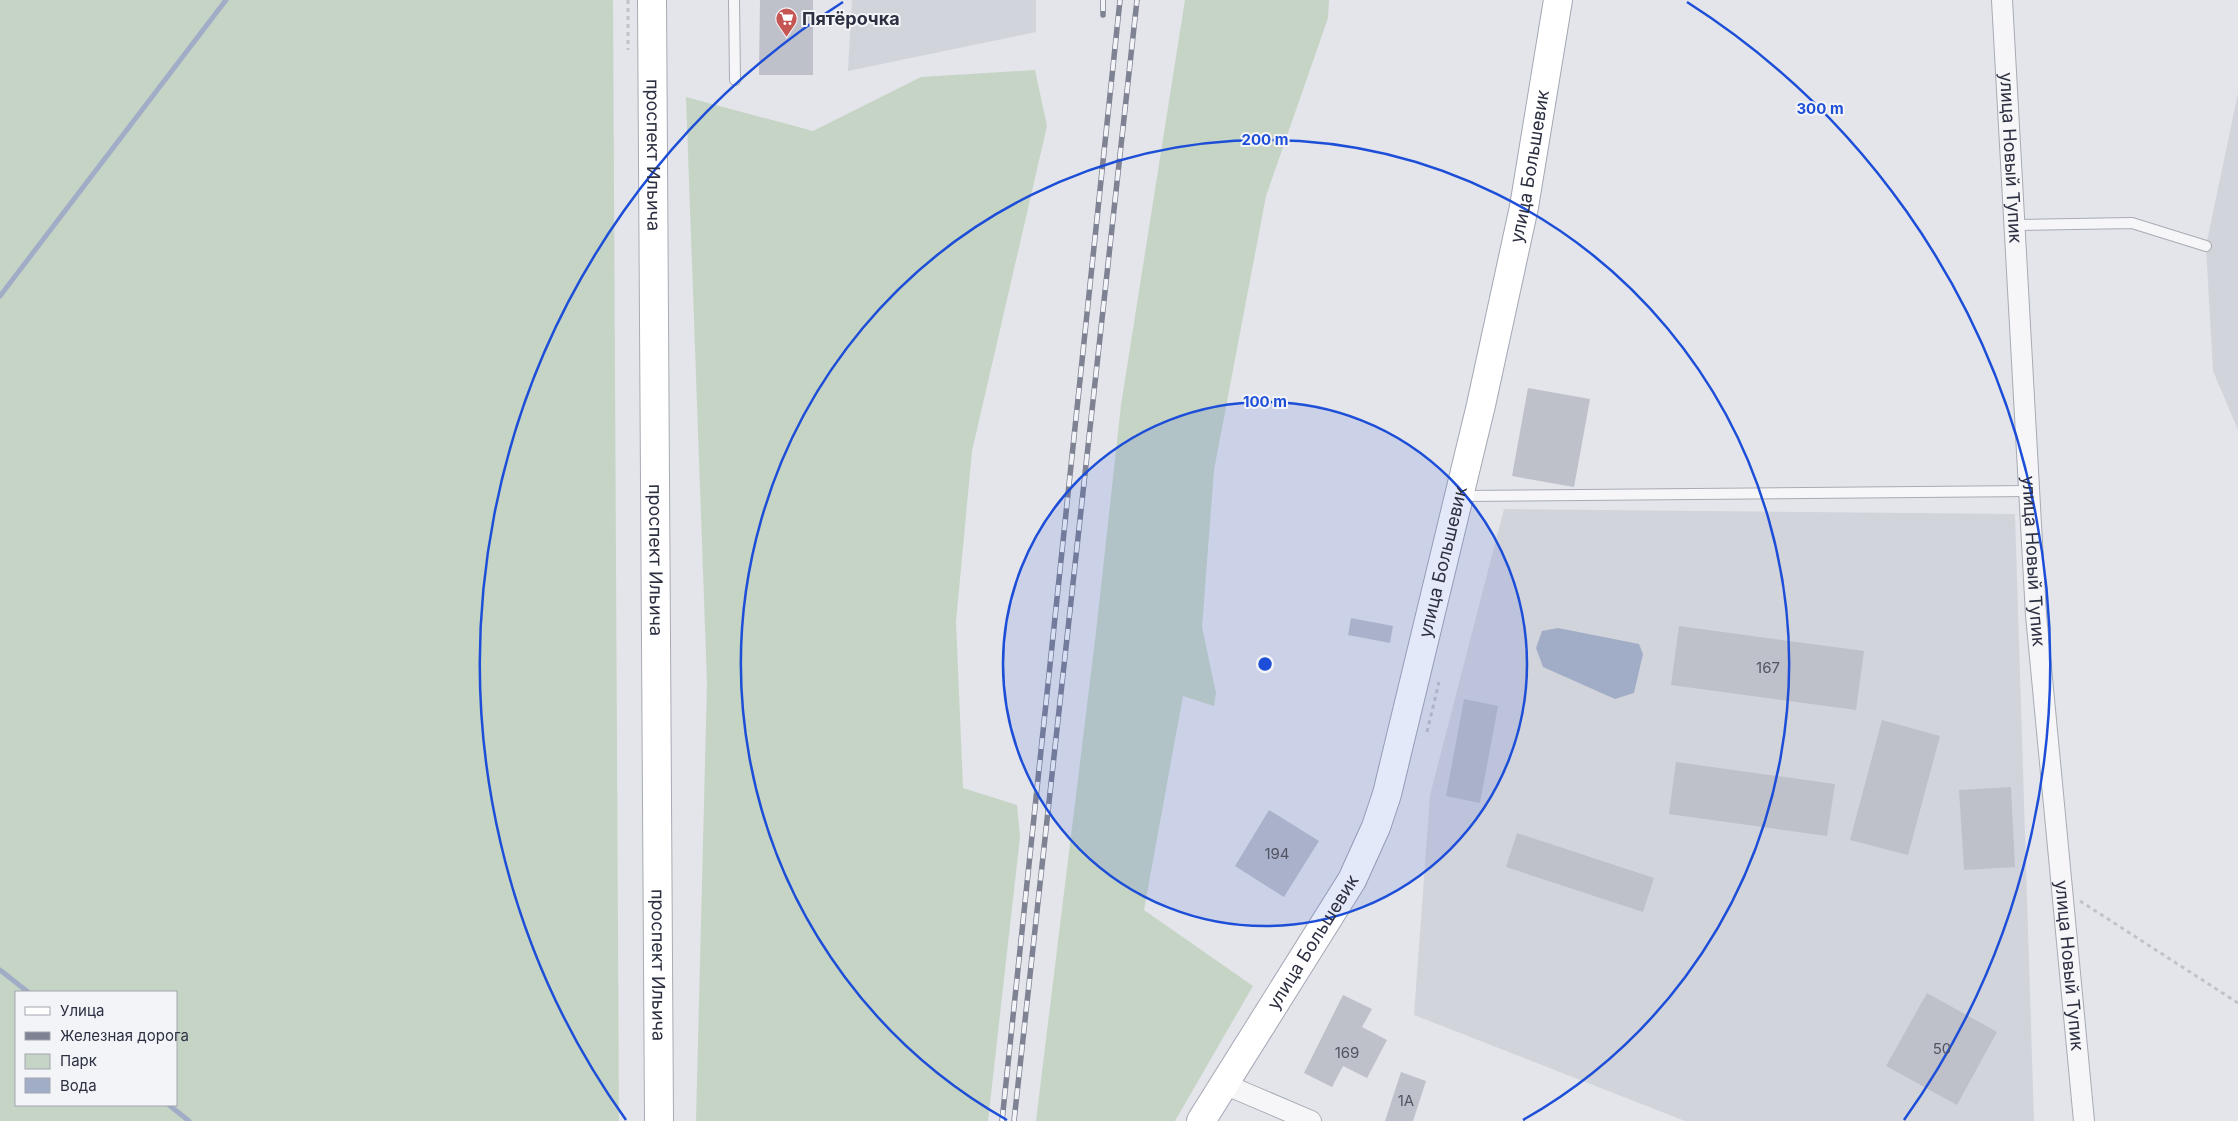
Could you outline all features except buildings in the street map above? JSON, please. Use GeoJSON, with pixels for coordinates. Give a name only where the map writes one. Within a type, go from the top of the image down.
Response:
{"type":"FeatureCollection","features":[{"type":"Feature","properties":{"kind":"main road","name":"проспект Ильича"},"geometry":{"type":"LineString","coordinates":[[652,0],[659,1121]]}},
{"type":"Feature","properties":{"kind":"main road","name":"улица Большевик"},"geometry":{"type":"LineString","coordinates":[[1201,1121],[1352,880],[1376,827],[1387,794],[1460,496],[1524,207],[1558,0]]}},
{"type":"Feature","properties":{"kind":"street","name":"улица Новый Тупик"},"geometry":{"type":"LineString","coordinates":[[2002,0],[2036,615],[2084,1121]]}},
{"type":"Feature","properties":{"kind":"street"},"geometry":{"type":"LineString","coordinates":[[1224,1084],[1311,1121]]}},
{"type":"Feature","properties":{"kind":"lane"},"geometry":{"type":"LineString","coordinates":[[734,0],[735,80]]}},
{"type":"Feature","properties":{"kind":"lane"},"geometry":{"type":"LineString","coordinates":[[2015,225],[2132,223],[2206,246]]}},
{"type":"Feature","properties":{"kind":"lane"},"geometry":{"type":"LineString","coordinates":[[1460,496],[2030,491]]}},
{"type":"Feature","properties":{"kind":"path"},"geometry":{"type":"LineString","coordinates":[[2063,890],[2238,1003]]}},
{"type":"Feature","properties":{"kind":"shaded area"},"geometry":{"type":"Polygon","coordinates":[[[852,0],[1036,0],[1036,32],[848,71],[852,0]]]}},
{"type":"Feature","properties":{"kind":"shaded area"},"geometry":{"type":"Polygon","coordinates":[[[2238,93],[2238,430],[2213,371],[2206,246],[2238,93]]]}},
{"type":"Feature","properties":{"kind":"shaded area"},"geometry":{"type":"Polygon","coordinates":[[[1504,509],[2015,514],[2034,1121],[1685,1121],[1414,1015],[1430,795],[1504,509]]]}},
{"type":"Feature","properties":{"kind":"green space"},"geometry":{"type":"Polygon","coordinates":[[[0,0],[613,0],[619,1121],[0,1121],[0,0]]]}},
{"type":"Feature","properties":{"kind":"green space"},"geometry":{"type":"Polygon","coordinates":[[[1185,0],[1329,0],[1328,18],[1266,196],[1214,470],[1202,627],[1216,693],[1214,706],[1183,696],[1144,910],[1253,986],[1175,1121],[1036,1121],[1096,632],[1121,405],[1185,0]]]}},
{"type":"Feature","properties":{"kind":"green space"},"geometry":{"type":"Polygon","coordinates":[[[1035,70],[1047,126],[972,451],[956,622],[963,788],[1017,805],[1020,837],[988,1121],[696,1121],[707,683],[686,97],[813,131],[921,77],[1035,70]]]}},
{"type":"Feature","properties":{"kind":"water"},"geometry":{"type":"Polygon","coordinates":[[[1558,628],[1639,644],[1643,654],[1634,693],[1615,699],[1543,667],[1536,648],[1542,631],[1558,628]]]}},
{"type":"Feature","properties":{"kind":"waterway"},"geometry":{"type":"LineString","coordinates":[[0,296],[226,0]]}},
{"type":"Feature","properties":{"kind":"waterway"},"geometry":{"type":"LineString","coordinates":[[0,970],[27,991]]}},
{"type":"Feature","properties":{"kind":"waterway"},"geometry":{"type":"LineString","coordinates":[[170,1106],[189,1121]]}},
{"type":"Feature","properties":{"kind":"railway"},"geometry":{"type":"LineString","coordinates":[[1103,0],[1103,15]]}},
{"type":"Feature","properties":{"kind":"railway"},"geometry":{"type":"LineString","coordinates":[[1002,1121],[1120,0]]}},
{"type":"Feature","properties":{"kind":"railway"},"geometry":{"type":"LineString","coordinates":[[1014,1121],[1137,0]]}},
{"type":"Feature","properties":{"kind":"place","name":"Пятёрочка"},"geometry":{"type":"Point","coordinates":[786,38]}}]}
